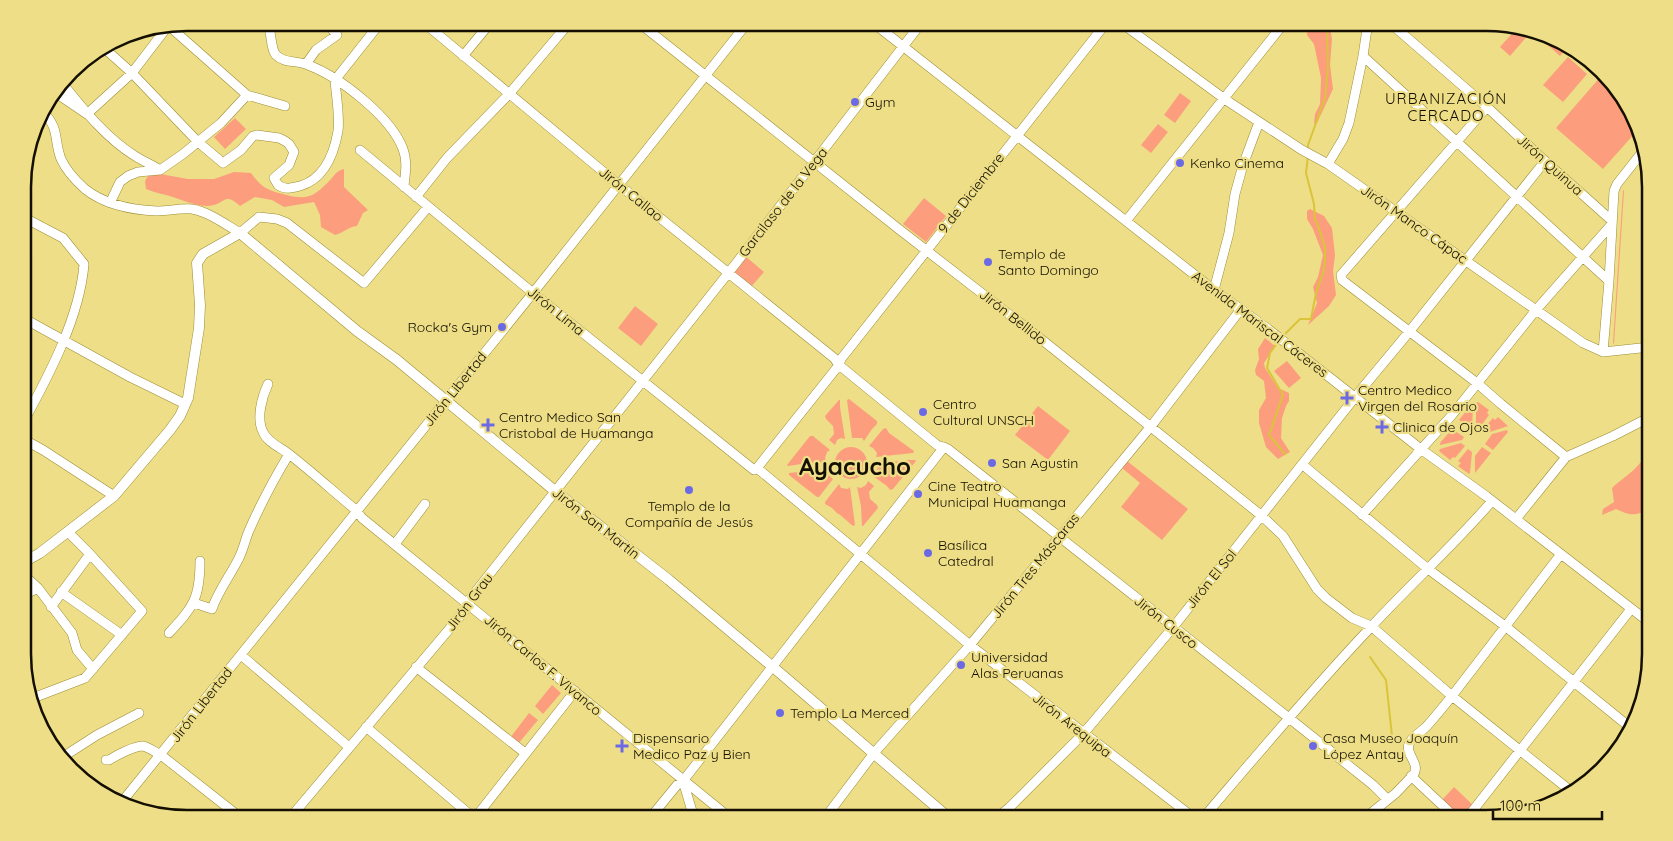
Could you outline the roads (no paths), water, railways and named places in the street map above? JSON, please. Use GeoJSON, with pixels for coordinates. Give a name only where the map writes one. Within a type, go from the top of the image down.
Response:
{"type":"FeatureCollection","features":[{"type":"Feature","properties":{"kind":"street","name":"Avenida Mariscal Cáceres"},"geometry":{"type":"LineString","coordinates":[[884,31],[1214,290],[1268,329],[1422,450],[1492,501],[1642,617]]}},
{"type":"Feature","properties":{"kind":"street","name":"Garcilaso de la Vega"},"geometry":{"type":"LineString","coordinates":[[642,381],[729,272],[915,31]]}},
{"type":"Feature","properties":{"kind":"street","name":"9 de Diciembre"},"geometry":{"type":"LineString","coordinates":[[756,469],[839,365],[840,359],[1100,31]]}},
{"type":"Feature","properties":{"kind":"street","name":"Jirón Manco Cápac"},"geometry":{"type":"LineString","coordinates":[[1133,31],[1224,98],[1302,150],[1328,164],[1583,343],[1603,352]]}},
{"type":"Feature","properties":{"kind":"street"},"geometry":{"type":"LineString","coordinates":[[1126,221],[1278,31]]}},
{"type":"Feature","properties":{"kind":"street"},"geometry":{"type":"LineString","coordinates":[[1328,164],[1343,139],[1349,123],[1367,31]]}},
{"type":"Feature","properties":{"kind":"street","name":"Jirón Quinua"},"geometry":{"type":"LineString","coordinates":[[1399,31],[1593,202],[1611,222]]}},
{"type":"Feature","properties":{"kind":"street"},"geometry":{"type":"LineString","coordinates":[[176,32],[247,95],[285,106]]}},
{"type":"Feature","properties":{"kind":"street"},"geometry":{"type":"LineString","coordinates":[[271,32],[274,54],[290,62],[306,64],[345,84],[391,126],[403,150],[406,167],[404,187]]}},
{"type":"Feature","properties":{"kind":"street"},"geometry":{"type":"LineString","coordinates":[[306,64],[316,50],[337,36],[334,32]]}},
{"type":"Feature","properties":{"kind":"street"},"geometry":{"type":"LineString","coordinates":[[109,52],[132,73],[198,142],[223,163],[241,150],[253,136],[278,138],[285,141],[294,152],[289,165],[274,178],[275,182],[281,187],[292,188],[311,182],[321,173],[330,158],[338,130],[335,80],[373,32]]}},
{"type":"Feature","properties":{"kind":"street","name":"Jirón Callao"},"geometry":{"type":"LineString","coordinates":[[437,32],[463,56],[618,184],[729,272],[937,445],[944,447]]}},
{"type":"Feature","properties":{"kind":"street"},"geometry":{"type":"LineString","coordinates":[[463,56],[483,32]]}},
{"type":"Feature","properties":{"kind":"street"},"geometry":{"type":"LineString","coordinates":[[416,197],[447,158],[509,94],[562,32]]}},
{"type":"Feature","properties":{"kind":"street","name":"Jirón Bellido"},"geometry":{"type":"LineString","coordinates":[[650,32],[1041,339],[1262,516],[1283,536],[1317,589],[1326,598],[1352,618],[1371,626],[1452,696],[1566,788]]}},
{"type":"Feature","properties":{"kind":"street","name":"Jirón Libertad"},"geometry":{"type":"LineString","coordinates":[[126,797],[533,293],[741,32]]}},
{"type":"Feature","properties":{"kind":"street"},"geometry":{"type":"LineString","coordinates":[[87,114],[132,73],[163,33]]}},
{"type":"Feature","properties":{"kind":"street"},"geometry":{"type":"LineString","coordinates":[[1363,56],[1609,281]]}},
{"type":"Feature","properties":{"kind":"street"},"geometry":{"type":"LineString","coordinates":[[66,88],[87,114]]}},
{"type":"Feature","properties":{"kind":"street"},"geometry":{"type":"LineString","coordinates":[[110,203],[120,182],[138,172],[160,170],[221,124],[247,95]]}},
{"type":"Feature","properties":{"kind":"street"},"geometry":{"type":"LineString","coordinates":[[60,96],[87,114],[134,156],[160,170]]}},
{"type":"Feature","properties":{"kind":"street"},"geometry":{"type":"LineString","coordinates":[[1487,107],[1341,275],[1341,280],[1477,383],[1566,457]]}},
{"type":"Feature","properties":{"kind":"street"},"geometry":{"type":"LineString","coordinates":[[48,116],[55,129],[62,159],[74,178],[85,189],[110,203],[130,207],[159,211],[178,208],[193,209],[214,218],[240,233]]}},
{"type":"Feature","properties":{"kind":"street"},"geometry":{"type":"LineString","coordinates":[[1214,290],[1229,233],[1235,194],[1243,165],[1259,122]]}},
{"type":"Feature","properties":{"kind":"street","name":"Jirón Lima"},"geometry":{"type":"LineString","coordinates":[[360,150],[642,381],[756,469],[860,553]]}},
{"type":"Feature","properties":{"kind":"street"},"geometry":{"type":"LineString","coordinates":[[1638,157],[1617,184],[1614,191],[1603,352],[1642,349]]}},
{"type":"Feature","properties":{"kind":"street","name":"Jirón El Sol"},"geometry":{"type":"LineString","coordinates":[[1007,809],[1083,734],[1173,627],[1545,161]]}},
{"type":"Feature","properties":{"kind":"street"},"geometry":{"type":"LineString","coordinates":[[1593,202],[1601,205],[1613,204]]}},
{"type":"Feature","properties":{"kind":"street"},"geometry":{"type":"LineString","coordinates":[[31,558],[114,496],[180,416],[188,398],[199,328],[200,304],[197,263],[203,254],[240,233],[259,218],[277,218],[305,236],[364,283],[428,207]]}},
{"type":"Feature","properties":{"kind":"street"},"geometry":{"type":"LineString","coordinates":[[32,222],[63,238],[84,264],[82,283],[62,341],[44,384],[32,407]]}},
{"type":"Feature","properties":{"kind":"street"},"geometry":{"type":"LineString","coordinates":[[1362,515],[1452,415],[1536,310],[1611,222]]}},
{"type":"Feature","properties":{"kind":"street","name":"Jirón San Martín"},"geometry":{"type":"LineString","coordinates":[[240,233],[357,331],[396,360],[555,491],[669,580],[939,809]]}},
{"type":"Feature","properties":{"kind":"street","name":"Jirón Tres Máscaras"},"geometry":{"type":"LineString","coordinates":[[831,810],[874,753],[970,645],[1150,427],[1241,309]]}},
{"type":"Feature","properties":{"kind":"street"},"geometry":{"type":"LineString","coordinates":[[32,323],[62,341],[185,404]]}},
{"type":"Feature","properties":{"kind":"street","name":"Jirón Grau"},"geometry":{"type":"LineString","coordinates":[[297,810],[462,614],[469,600],[642,381]]}},
{"type":"Feature","properties":{"kind":"street","name":"Jirón Carlos F. Vivanco"},"geometry":{"type":"LineString","coordinates":[[268,384],[261,406],[261,428],[267,438],[289,454],[357,511],[362,518],[719,810]]}},
{"type":"Feature","properties":{"kind":"street"},"geometry":{"type":"LineString","coordinates":[[1516,520],[1566,457],[1642,421]]}},
{"type":"Feature","properties":{"kind":"street"},"geometry":{"type":"LineString","coordinates":[[31,443],[114,496]]}},
{"type":"Feature","properties":{"kind":"street"},"geometry":{"type":"LineString","coordinates":[[657,810],[677,785],[683,781],[944,447]]}},
{"type":"Feature","properties":{"kind":"street","name":"Jirón Cusco"},"geometry":{"type":"LineString","coordinates":[[944,447],[1373,785],[1387,799]]}},
{"type":"Feature","properties":{"kind":"street"},"geometry":{"type":"LineString","coordinates":[[194,603],[212,609],[217,595],[231,574],[272,482],[289,454]]}},
{"type":"Feature","properties":{"kind":"street"},"geometry":{"type":"LineString","coordinates":[[1303,465],[1428,569],[1505,626],[1626,724]]}},
{"type":"Feature","properties":{"kind":"street"},"geometry":{"type":"LineString","coordinates":[[1210,809],[1288,718],[1371,626],[1492,501]]}},
{"type":"Feature","properties":{"kind":"street"},"geometry":{"type":"LineString","coordinates":[[394,544],[425,504]]}},
{"type":"Feature","properties":{"kind":"street"},"geometry":{"type":"LineString","coordinates":[[38,696],[85,678],[142,611],[68,532]]}},
{"type":"Feature","properties":{"kind":"street","name":"Jirón Arequipa"},"geometry":{"type":"LineString","coordinates":[[860,553],[970,645],[1182,809]]}},
{"type":"Feature","properties":{"kind":"street"},"geometry":{"type":"LineString","coordinates":[[51,607],[90,554]]}},
{"type":"Feature","properties":{"kind":"street"},"geometry":{"type":"LineString","coordinates":[[1375,809],[1396,793],[1416,770],[1408,750],[1409,744],[1452,696],[1561,554]]}},
{"type":"Feature","properties":{"kind":"street"},"geometry":{"type":"LineString","coordinates":[[169,634],[194,603],[200,579],[200,561]]}},
{"type":"Feature","properties":{"kind":"street"},"geometry":{"type":"LineString","coordinates":[[31,582],[72,633],[78,650],[93,669]]}},
{"type":"Feature","properties":{"kind":"street"},"geometry":{"type":"LineString","coordinates":[[31,592],[38,588]]}},
{"type":"Feature","properties":{"kind":"street"},"geometry":{"type":"LineString","coordinates":[[61,592],[122,635]]}},
{"type":"Feature","properties":{"kind":"street"},"geometry":{"type":"LineString","coordinates":[[1474,809],[1631,609]]}},
{"type":"Feature","properties":{"kind":"street"},"geometry":{"type":"LineString","coordinates":[[241,655],[349,747]]}},
{"type":"Feature","properties":{"kind":"street"},"geometry":{"type":"LineString","coordinates":[[416,667],[525,753]]}},
{"type":"Feature","properties":{"kind":"street"},"geometry":{"type":"LineString","coordinates":[[480,810],[575,691]]}},
{"type":"Feature","properties":{"kind":"street"},"geometry":{"type":"LineString","coordinates":[[67,754],[97,735],[139,713]]}},
{"type":"Feature","properties":{"kind":"street"},"geometry":{"type":"LineString","coordinates":[[366,726],[464,810]]}},
{"type":"Feature","properties":{"kind":"street"},"geometry":{"type":"LineString","coordinates":[[106,760],[143,746],[161,755],[231,810]]}},
{"type":"Feature","properties":{"kind":"street"},"geometry":{"type":"LineString","coordinates":[[1411,776],[1446,809]]}},
{"type":"Feature","properties":{"kind":"street"},"geometry":{"type":"LineString","coordinates":[[683,781],[692,810]]}},
{"type":"Feature","properties":{"kind":"waterway"},"geometry":{"type":"LineString","coordinates":[[1308,151],[1308,145],[1325,98],[1328,68],[1327,31]]}},
{"type":"Feature","properties":{"kind":"waterway"},"geometry":{"type":"LineString","coordinates":[[1285,334],[1300,319],[1311,319],[1325,262],[1325,247],[1315,220],[1314,204],[1306,173],[1308,156]]}},
{"type":"Feature","properties":{"kind":"waterway"},"geometry":{"type":"LineString","coordinates":[[1278,342],[1270,353],[1267,368],[1283,395],[1269,435],[1285,454]]}},
{"type":"Feature","properties":{"kind":"waterway"},"geometry":{"type":"LineString","coordinates":[[1370,657],[1386,680],[1392,736]]}},
{"type":"Feature","properties":{"kind":"place","name":"Gym"},"geometry":{"type":"Point","coordinates":[855,102]}},
{"type":"Feature","properties":{"kind":"place","name":"Kenko Cinema"},"geometry":{"type":"Point","coordinates":[1180,163]}},
{"type":"Feature","properties":{"kind":"place","name":"Templo de Santo Domingo"},"geometry":{"type":"Point","coordinates":[988,262]}},
{"type":"Feature","properties":{"kind":"place","name":"Rocka's Gym"},"geometry":{"type":"Point","coordinates":[502,327]}},
{"type":"Feature","properties":{"kind":"place","name":"Centro Medico Virgen del Rosario"},"geometry":{"type":"Point","coordinates":[1347,398]}},
{"type":"Feature","properties":{"kind":"place","name":"Centro Cultural UNSCH"},"geometry":{"type":"Point","coordinates":[923,412]}},
{"type":"Feature","properties":{"kind":"place","name":"Centro Medico San Cristobal de Huamanga"},"geometry":{"type":"Point","coordinates":[488,425]}},
{"type":"Feature","properties":{"kind":"place","name":"Clinica de Ojos"},"geometry":{"type":"Point","coordinates":[1382,427]}},
{"type":"Feature","properties":{"kind":"place","name":"San Agustin"},"geometry":{"type":"Point","coordinates":[992,463]}},
{"type":"Feature","properties":{"kind":"place","name":"Templo de la Compañía de Jesús"},"geometry":{"type":"Point","coordinates":[689,490]}},
{"type":"Feature","properties":{"kind":"place","name":"Cine Teatro Municipal Huamanga"},"geometry":{"type":"Point","coordinates":[918,494]}},
{"type":"Feature","properties":{"kind":"place","name":"Basílica Catedral"},"geometry":{"type":"Point","coordinates":[928,553]}},
{"type":"Feature","properties":{"kind":"place","name":"Universidad Alas Peruanas"},"geometry":{"type":"Point","coordinates":[961,665]}},
{"type":"Feature","properties":{"kind":"place","name":"Templo La Merced"},"geometry":{"type":"Point","coordinates":[780,713]}},
{"type":"Feature","properties":{"kind":"place","name":"Dispensario Medico Paz y Bien"},"geometry":{"type":"Point","coordinates":[622,746]}},
{"type":"Feature","properties":{"kind":"place","name":"Casa Museo Joaquín López Antay"},"geometry":{"type":"Point","coordinates":[1313,746]}},
{"type":"Feature","properties":{"kind":"district","name":"URBANIZACIÓN CERCADO"},"geometry":{"type":"Point","coordinates":[1446,106]}},
{"type":"Feature","properties":{"kind":"district","name":"Ayacucho"},"geometry":{"type":"Point","coordinates":[855,466]}}]}
